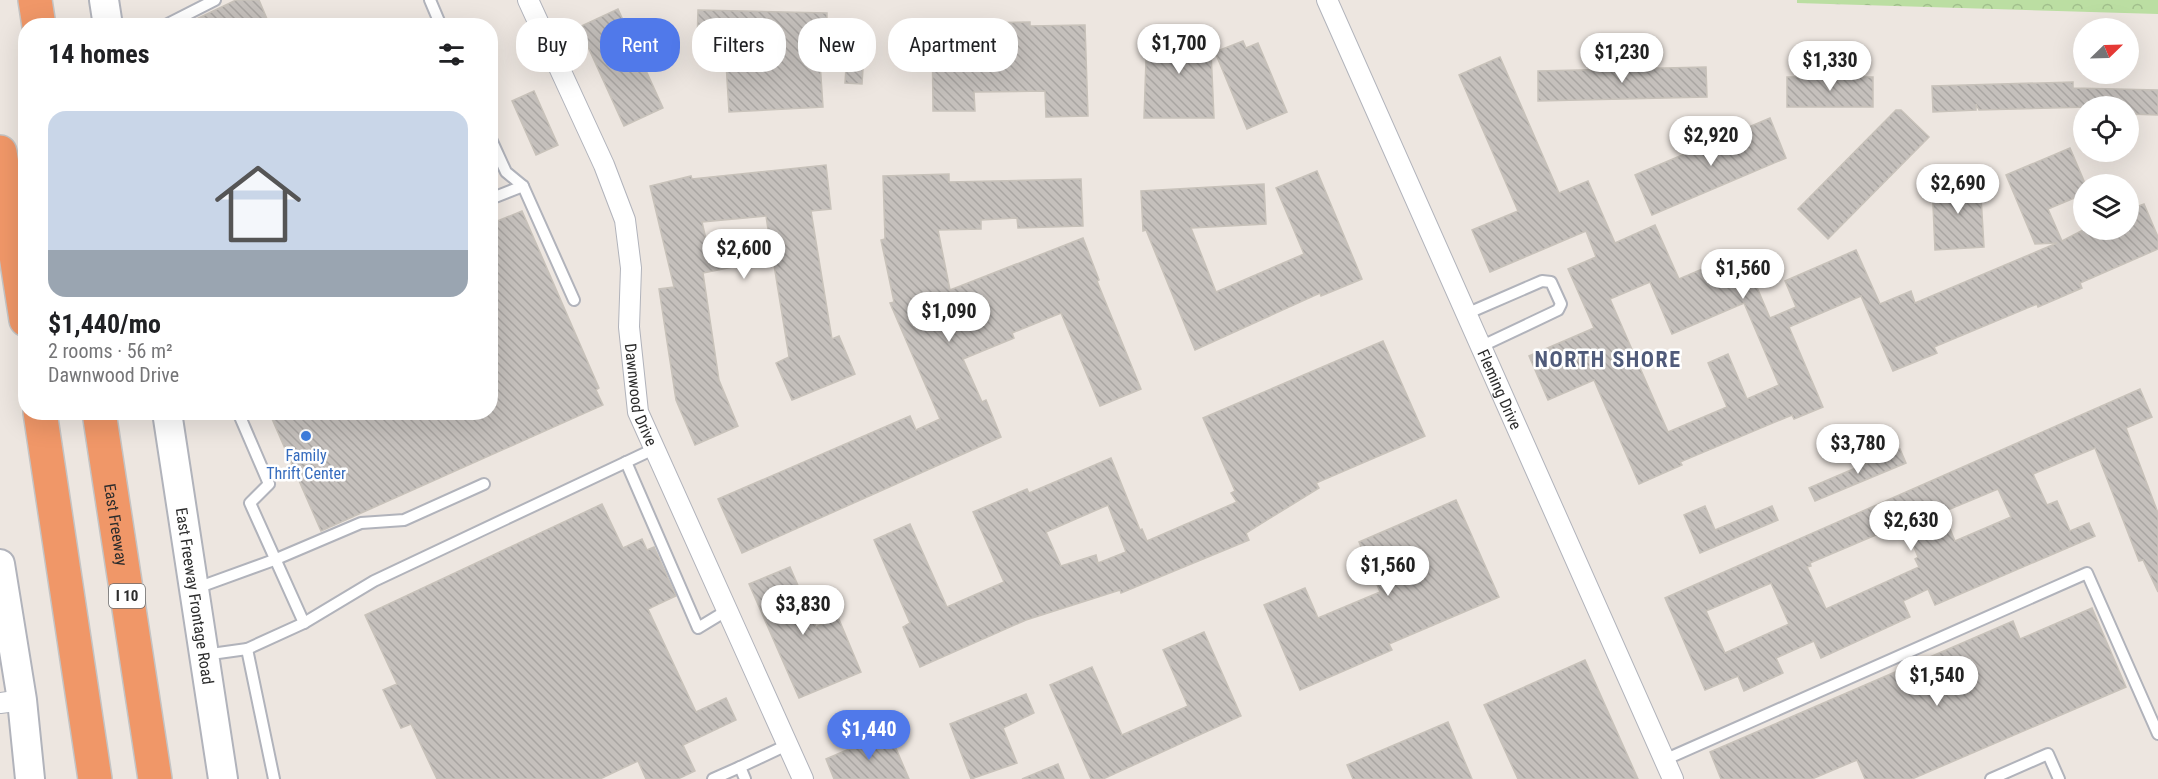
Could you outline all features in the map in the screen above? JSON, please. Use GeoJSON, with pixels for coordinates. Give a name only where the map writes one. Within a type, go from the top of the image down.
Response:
{"type":"FeatureCollection","features":[{"type":"Feature","properties":{"kind":"highway"},"geometry":{"type":"LineString","coordinates":[[35,0],[38,18]]}},
{"type":"Feature","properties":{"kind":"highway"},"geometry":{"type":"LineString","coordinates":[[0,152],[18,268]]}},
{"type":"Feature","properties":{"kind":"highway"},"geometry":{"type":"LineString","coordinates":[[41,420],[95,779]]}},
{"type":"Feature","properties":{"kind":"highway","name":"East Freeway"},"geometry":{"type":"LineString","coordinates":[[100,420],[156,779]]}},
{"type":"Feature","properties":{"kind":"main road"},"geometry":{"type":"LineString","coordinates":[[104,0],[107,18]]}},
{"type":"Feature","properties":{"kind":"main road","name":"East Freeway Frontage Road"},"geometry":{"type":"LineString","coordinates":[[168,420],[223,779]]}},
{"type":"Feature","properties":{"kind":"main road"},"geometry":{"type":"LineString","coordinates":[[0,564],[11,701],[30,779]]}},
{"type":"Feature","properties":{"kind":"street","name":"Dawnwood Drive"},"geometry":{"type":"LineString","coordinates":[[528,0],[604,165],[625,220],[631,268],[629,327],[638,412],[803,779]]}},
{"type":"Feature","properties":{"kind":"street","name":"Fleming Drive"},"geometry":{"type":"LineString","coordinates":[[1327,0],[1673,779]]}},
{"type":"Feature","properties":{"kind":"lane"},"geometry":{"type":"LineString","coordinates":[[187,18],[215,0]]}},
{"type":"Feature","properties":{"kind":"lane"},"geometry":{"type":"LineString","coordinates":[[430,0],[438,18]]}},
{"type":"Feature","properties":{"kind":"lane"},"geometry":{"type":"LineString","coordinates":[[498,154],[506,172],[523,186],[574,300]]}},
{"type":"Feature","properties":{"kind":"lane"},"geometry":{"type":"LineString","coordinates":[[498,196],[523,186]]}},
{"type":"Feature","properties":{"kind":"lane"},"geometry":{"type":"LineString","coordinates":[[1466,315],[1542,281],[1551,282],[1561,304],[1558,310],[1480,347]]}},
{"type":"Feature","properties":{"kind":"lane"},"geometry":{"type":"LineString","coordinates":[[241,420],[269,484],[250,503],[304,622]]}},
{"type":"Feature","properties":{"kind":"lane"},"geometry":{"type":"LineString","coordinates":[[204,655],[247,649],[304,622],[374,581],[656,448]]}},
{"type":"Feature","properties":{"kind":"lane"},"geometry":{"type":"LineString","coordinates":[[627,462],[698,628],[726,611]]}},
{"type":"Feature","properties":{"kind":"lane"},"geometry":{"type":"LineString","coordinates":[[194,589],[274,560],[361,523],[404,520],[484,484]]}},
{"type":"Feature","properties":{"kind":"lane"},"geometry":{"type":"LineString","coordinates":[[1664,760],[2088,573],[2158,734]]}},
{"type":"Feature","properties":{"kind":"lane"},"geometry":{"type":"LineString","coordinates":[[247,649],[274,779]]}},
{"type":"Feature","properties":{"kind":"lane"},"geometry":{"type":"LineString","coordinates":[[713,779],[788,745]]}},
{"type":"Feature","properties":{"kind":"lane"},"geometry":{"type":"LineString","coordinates":[[1991,779],[2048,754],[2059,779]]}},
{"type":"Feature","properties":{"kind":"lane"},"geometry":{"type":"LineString","coordinates":[[740,767],[745,779]]}},
{"type":"Feature","properties":{"kind":"green space"},"geometry":{"type":"Polygon","coordinates":[[[1797,0],[2158,0],[2158,14],[1797,3],[1797,0]]]}},
{"type":"Feature","properties":{"kind":"building"},"geometry":{"type":"Polygon","coordinates":[[[236,0],[259,0],[267,18],[199,18],[236,0]]]}},
{"type":"Feature","properties":{"kind":"building"},"geometry":{"type":"Polygon","coordinates":[[[618,9],[622,18],[600,18],[600,72],[647,72],[663,108],[624,126],[588,47],[588,23],[618,9]]]}},
{"type":"Feature","properties":{"kind":"building"},"geometry":{"type":"Polygon","coordinates":[[[698,10],[827,13],[827,18],[798,18],[798,72],[821,72],[823,107],[729,112],[727,72],[786,72],[786,18],[698,18],[698,10]]]}},
{"type":"Feature","properties":{"kind":"building"},"geometry":{"type":"Polygon","coordinates":[[[1018,22],[1030,22],[1030,26],[1085,25],[1088,116],[1046,117],[1045,91],[974,92],[975,111],[933,111],[933,72],[1018,72],[1018,22]]]}},
{"type":"Feature","properties":{"kind":"building"},"geometry":{"type":"Polygon","coordinates":[[[1210,29],[1214,118],[1144,118],[1147,31],[1210,29]]]}},
{"type":"Feature","properties":{"kind":"building"},"geometry":{"type":"Polygon","coordinates":[[[1243,41],[1246,48],[1258,43],[1287,112],[1247,129],[1215,52],[1243,41]]]}},
{"type":"Feature","properties":{"kind":"building"},"geometry":{"type":"Polygon","coordinates":[[[1500,57],[1559,193],[1588,181],[1615,243],[1655,225],[1679,279],[1742,252],[1770,318],[1796,307],[1785,281],[1856,250],[1880,304],[1911,291],[1915,303],[2057,243],[2035,244],[2006,175],[2070,148],[2073,162],[2076,162],[2081,174],[2073,174],[2073,199],[2048,209],[2062,241],[2073,235],[2073,240],[2139,240],[2139,206],[2144,204],[2158,237],[2158,249],[2080,283],[2082,288],[2038,307],[2037,304],[1934,347],[1937,353],[1893,371],[1861,296],[1789,327],[1823,407],[1794,419],[1792,415],[1680,462],[1682,465],[1639,484],[1594,380],[1548,400],[1529,356],[1594,328],[1568,269],[1596,257],[1586,231],[1490,272],[1472,230],[1518,211],[1459,75],[1500,57]],[[1650,282],[1610,299],[1668,432],[1727,407],[1708,363],[1728,354],[1747,399],[1779,385],[1744,303],[1672,334],[1650,282]]]}},
{"type":"Feature","properties":{"kind":"building"},"geometry":{"type":"Polygon","coordinates":[[[1706,67],[1707,97],[1538,101],[1538,71],[1706,67]]]}},
{"type":"Feature","properties":{"kind":"building"},"geometry":{"type":"Polygon","coordinates":[[[846,72],[863,72],[862,84],[845,83],[846,72]]]}},
{"type":"Feature","properties":{"kind":"building"},"geometry":{"type":"Polygon","coordinates":[[[1787,77],[1873,77],[1873,107],[1787,107],[1787,77]]]}},
{"type":"Feature","properties":{"kind":"building"},"geometry":{"type":"Polygon","coordinates":[[[2073,82],[2073,88],[2158,90],[2158,115],[2139,114],[2139,96],[2073,96],[2073,107],[1979,110],[1976,104],[1976,110],[1933,112],[1932,86],[2073,82]]]}},
{"type":"Feature","properties":{"kind":"building"},"geometry":{"type":"Polygon","coordinates":[[[534,91],[558,145],[536,155],[512,101],[534,91]]]}},
{"type":"Feature","properties":{"kind":"building"},"geometry":{"type":"Polygon","coordinates":[[[1896,110],[1901,110],[1929,137],[1828,239],[1798,209],[1896,110]]]}},
{"type":"Feature","properties":{"kind":"building"},"geometry":{"type":"Polygon","coordinates":[[[1770,118],[1786,158],[1652,215],[1635,175],[1770,118]]]}},
{"type":"Feature","properties":{"kind":"building"},"geometry":{"type":"Polygon","coordinates":[[[826,165],[831,209],[811,211],[832,339],[839,336],[855,374],[792,400],[776,363],[789,357],[773,259],[703,273],[719,380],[738,426],[695,445],[676,400],[659,289],[674,287],[650,186],[691,176],[692,179],[826,165]],[[766,216],[702,222],[709,252],[770,243],[766,216]]]}},
{"type":"Feature","properties":{"kind":"building"},"geometry":{"type":"Polygon","coordinates":[[[1317,171],[1362,279],[1321,296],[1320,293],[1195,350],[1146,230],[1143,231],[1141,191],[1264,184],[1266,224],[1191,228],[1216,292],[1304,254],[1276,188],[1317,171]]]}},
{"type":"Feature","properties":{"kind":"building"},"geometry":{"type":"Polygon","coordinates":[[[949,174],[949,182],[1081,179],[1083,226],[1018,228],[1017,218],[981,220],[981,229],[938,230],[950,290],[1083,238],[1099,280],[1097,281],[1141,389],[1100,406],[1061,313],[1012,333],[1014,338],[963,359],[982,402],[986,400],[1001,437],[742,553],[718,499],[910,416],[916,430],[940,419],[890,303],[894,302],[881,240],[885,239],[883,176],[949,174]]]}},
{"type":"Feature","properties":{"kind":"building"},"geometry":{"type":"Polygon","coordinates":[[[1980,180],[1984,247],[1935,250],[1932,183],[1980,180]]]}},
{"type":"Feature","properties":{"kind":"building"},"geometry":{"type":"Polygon","coordinates":[[[522,211],[599,388],[596,390],[603,405],[321,531],[272,420],[498,420],[498,221],[522,211]]]}},
{"type":"Feature","properties":{"kind":"building"},"geometry":{"type":"Polygon","coordinates":[[[1383,341],[1425,436],[1316,483],[1319,488],[1246,533],[1249,540],[1121,593],[1120,590],[1026,620],[920,667],[903,627],[910,623],[874,540],[910,524],[947,607],[1004,582],[973,512],[1027,489],[1029,493],[1111,458],[1140,530],[1142,529],[1147,541],[1237,502],[1231,493],[1235,491],[1203,418],[1383,341]],[[1108,505],[1046,532],[1061,566],[1096,555],[1098,563],[1126,552],[1108,505]]]}},
{"type":"Feature","properties":{"kind":"building"},"geometry":{"type":"Polygon","coordinates":[[[2140,389],[2152,417],[2126,428],[2158,513],[2158,592],[2143,560],[2139,561],[2095,448],[2033,474],[2047,505],[2057,501],[2070,531],[2089,523],[2095,536],[1935,605],[1928,589],[1903,601],[1910,617],[1821,658],[1814,641],[1776,658],[1783,673],[1744,691],[1738,676],[1705,690],[1665,598],[2140,389]],[[1998,489],[1943,512],[1955,541],[2011,517],[1998,489]],[[1904,523],[1810,563],[1811,566],[1807,567],[1826,609],[1919,567],[1915,559],[1918,557],[1904,523]],[[1771,583],[1706,611],[1725,653],[1789,624],[1771,583]]]}},
{"type":"Feature","properties":{"kind":"building"},"geometry":{"type":"Polygon","coordinates":[[[1900,449],[1906,463],[1815,501],[1809,488],[1900,449]]]}},
{"type":"Feature","properties":{"kind":"building"},"geometry":{"type":"Polygon","coordinates":[[[1456,500],[1499,597],[1389,644],[1392,650],[1300,690],[1264,605],[1305,588],[1318,618],[1380,592],[1359,542],[1456,500]]]}},
{"type":"Feature","properties":{"kind":"building"},"geometry":{"type":"Polygon","coordinates":[[[602,504],[623,548],[642,539],[647,550],[654,547],[676,596],[648,609],[696,712],[726,698],[736,720],[683,745],[695,771],[678,779],[646,779],[638,761],[600,779],[437,779],[411,724],[401,728],[383,690],[397,684],[365,615],[602,504]]]}},
{"type":"Feature","properties":{"kind":"building"},"geometry":{"type":"Polygon","coordinates":[[[1705,506],[1715,530],[1772,506],[1778,520],[1700,553],[1684,515],[1705,506]]]}},
{"type":"Feature","properties":{"kind":"building"},"geometry":{"type":"Polygon","coordinates":[[[790,567],[816,627],[838,617],[861,672],[799,698],[749,584],[790,567]]]}},
{"type":"Feature","properties":{"kind":"building"},"geometry":{"type":"Polygon","coordinates":[[[2092,608],[2126,687],[1912,779],[1865,779],[1857,760],[1812,779],[1721,779],[1710,752],[2013,621],[2020,639],[2092,608]]]}},
{"type":"Feature","properties":{"kind":"building"},"geometry":{"type":"Polygon","coordinates":[[[1204,632],[1241,716],[1103,779],[1091,779],[1050,685],[1092,667],[1122,735],[1188,706],[1163,650],[1204,632]]]}},
{"type":"Feature","properties":{"kind":"building"},"geometry":{"type":"Polygon","coordinates":[[[1585,660],[1638,779],[1518,779],[1484,705],[1585,660]]]}},
{"type":"Feature","properties":{"kind":"building"},"geometry":{"type":"Polygon","coordinates":[[[1026,694],[1034,713],[1003,728],[1017,763],[971,779],[950,724],[1026,694]]]}},
{"type":"Feature","properties":{"kind":"building"},"geometry":{"type":"Polygon","coordinates":[[[1448,722],[1472,779],[1353,779],[1347,765],[1448,722]]]}},
{"type":"Feature","properties":{"kind":"building"},"geometry":{"type":"Polygon","coordinates":[[[889,732],[909,779],[834,779],[826,759],[889,732]]]}},
{"type":"Feature","properties":{"kind":"building"},"geometry":{"type":"Polygon","coordinates":[[[1058,764],[1064,779],[1022,779],[1058,764]]]}},
{"type":"Feature","properties":{"kind":"place","name":"Family Thrift Center"},"geometry":{"type":"Point","coordinates":[306,436]}},
{"type":"Feature","properties":{"kind":"district","name":"NORTH SHORE"},"geometry":{"type":"Point","coordinates":[1608,359]}}]}
